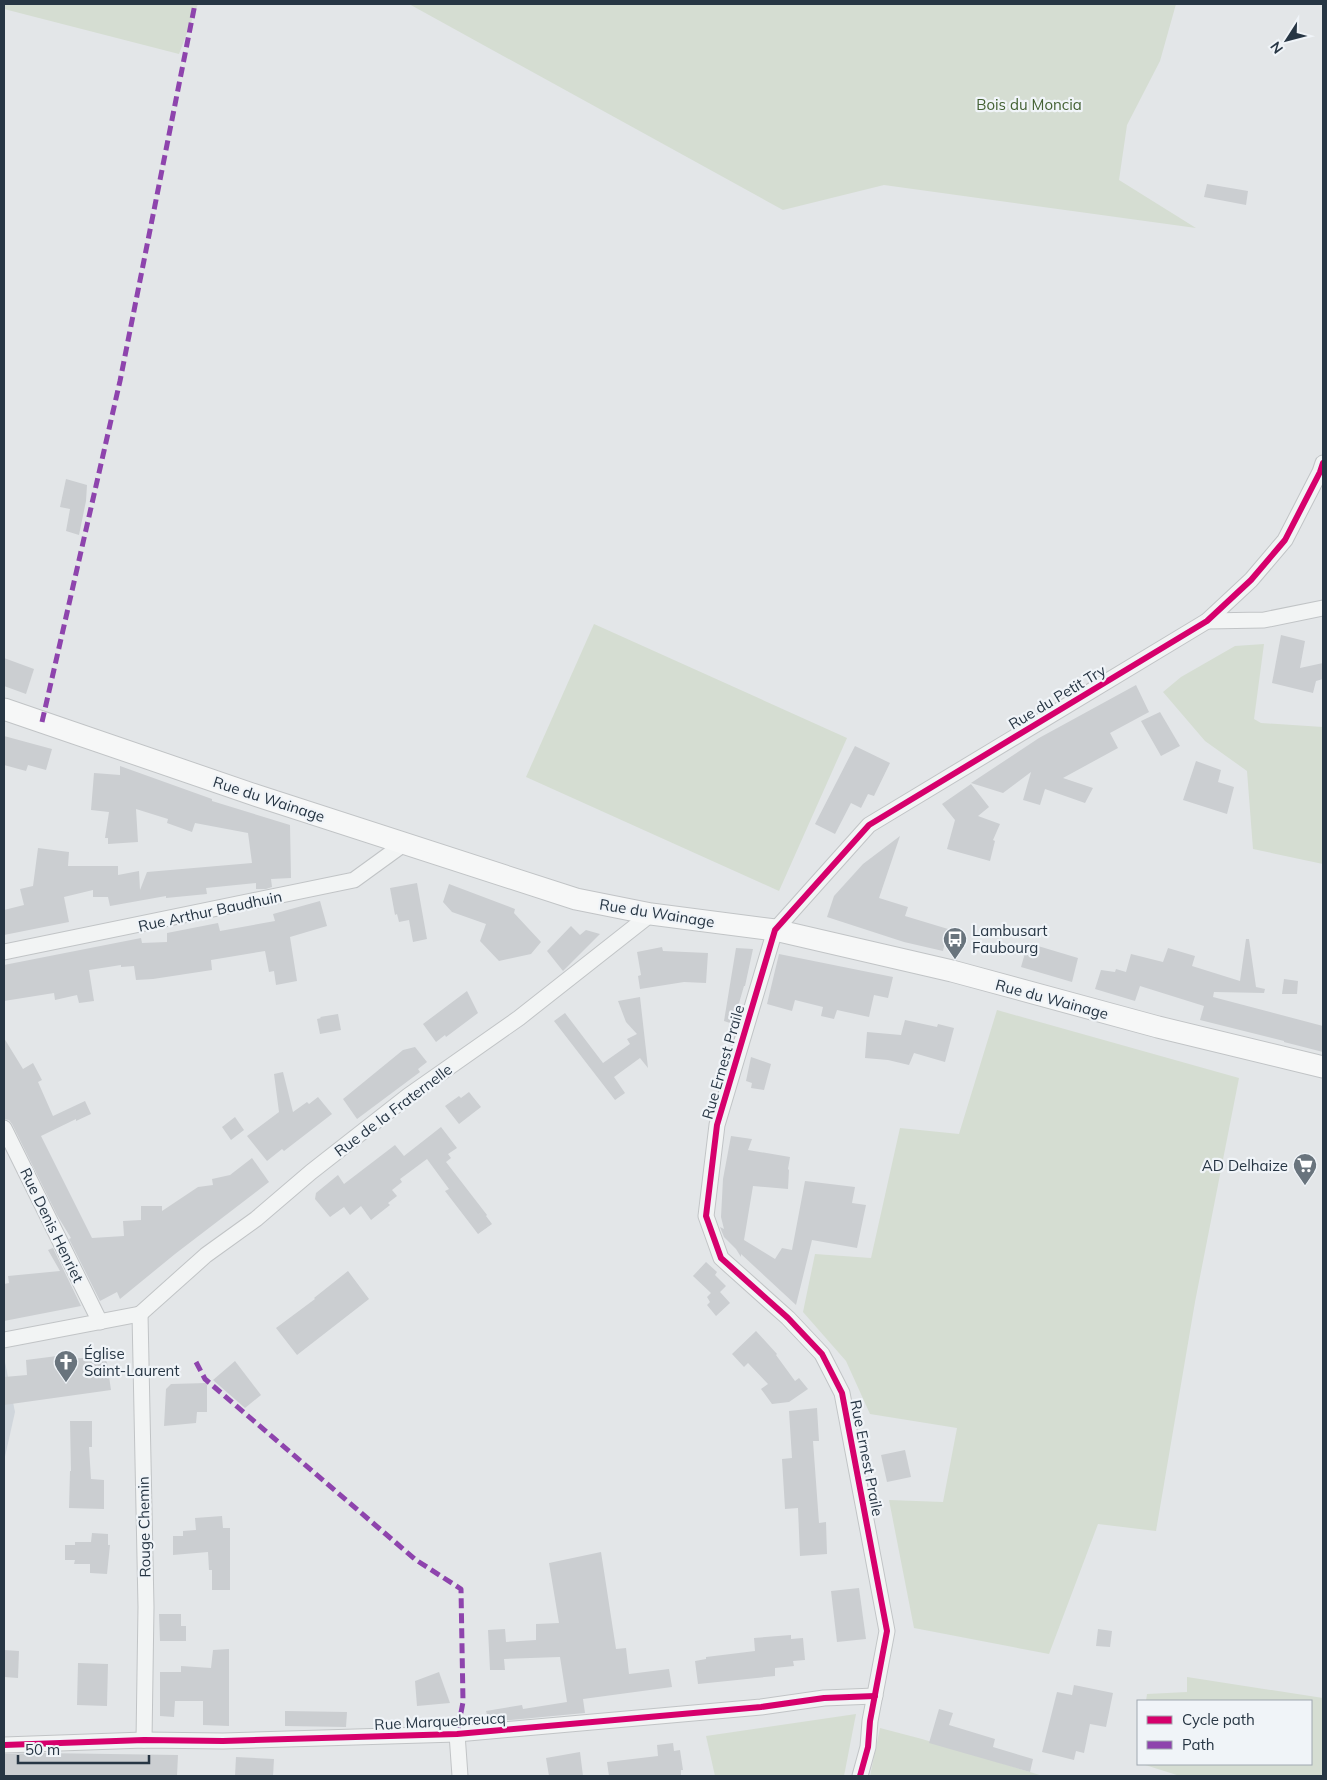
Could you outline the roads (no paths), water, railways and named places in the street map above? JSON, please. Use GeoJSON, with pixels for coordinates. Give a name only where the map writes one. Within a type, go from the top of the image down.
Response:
{"type":"FeatureCollection","features":[{"type":"Feature","properties":{"kind":"main road","name":"Rue du Wainage"},"geometry":{"type":"LineString","coordinates":[[4,709],[258,796],[576,899],[651,914],[775,930],[952,971],[1158,1028],[1323,1067]]}},
{"type":"Feature","properties":{"kind":"street","name":"Rue du Petit Try"},"geometry":{"type":"LineString","coordinates":[[775,930],[869,825],[1207,621],[1251,580],[1285,540],[1323,463]]}},
{"type":"Feature","properties":{"kind":"street"},"geometry":{"type":"LineString","coordinates":[[1207,621],[1264,620],[1323,608]]}},
{"type":"Feature","properties":{"kind":"street","name":"Rue Arthur Baudhuin"},"geometry":{"type":"LineString","coordinates":[[4,952],[354,880],[405,843]]}},
{"type":"Feature","properties":{"kind":"street","name":"Rue de la Fraternelle"},"geometry":{"type":"LineString","coordinates":[[140,1314],[206,1255],[256,1219],[363,1131],[408,1096],[519,1018],[651,914]]}},
{"type":"Feature","properties":{"kind":"street","name":"Rue Ernest Praile"},"geometry":{"type":"LineString","coordinates":[[775,930],[717,1125],[706,1216],[721,1258],[788,1318],[822,1354],[842,1393],[887,1631],[870,1721],[868,1747],[860,1776]]}},
{"type":"Feature","properties":{"kind":"street","name":"Rue Denis Henriet"},"geometry":{"type":"LineString","coordinates":[[4,1128],[100,1322]]}},
{"type":"Feature","properties":{"kind":"street"},"geometry":{"type":"LineString","coordinates":[[4,1340],[140,1314]]}},
{"type":"Feature","properties":{"kind":"street","name":"Rouge Chemin"},"geometry":{"type":"LineString","coordinates":[[140,1314],[146,1606],[144,1740]]}},
{"type":"Feature","properties":{"kind":"street","name":"Rue Marquebreucq"},"geometry":{"type":"LineString","coordinates":[[4,1745],[144,1740],[223,1741],[457,1734],[761,1707],[824,1698],[875,1696]]}},
{"type":"Feature","properties":{"kind":"street"},"geometry":{"type":"LineString","coordinates":[[457,1734],[460,1776]]}},
{"type":"Feature","properties":{"kind":"place","name":"Lambusart Faubourg"},"geometry":{"type":"Point","coordinates":[955,960]}},
{"type":"Feature","properties":{"kind":"place","name":"AD Delhaize"},"geometry":{"type":"Point","coordinates":[1305,1186]}},
{"type":"Feature","properties":{"kind":"place","name":"Église Saint-Laurent"},"geometry":{"type":"Point","coordinates":[66,1383]}},
{"type":"Feature","properties":{"kind":"park label","name":"Bois du Moncia"},"geometry":{"type":"Point","coordinates":[1029,104]}}]}
